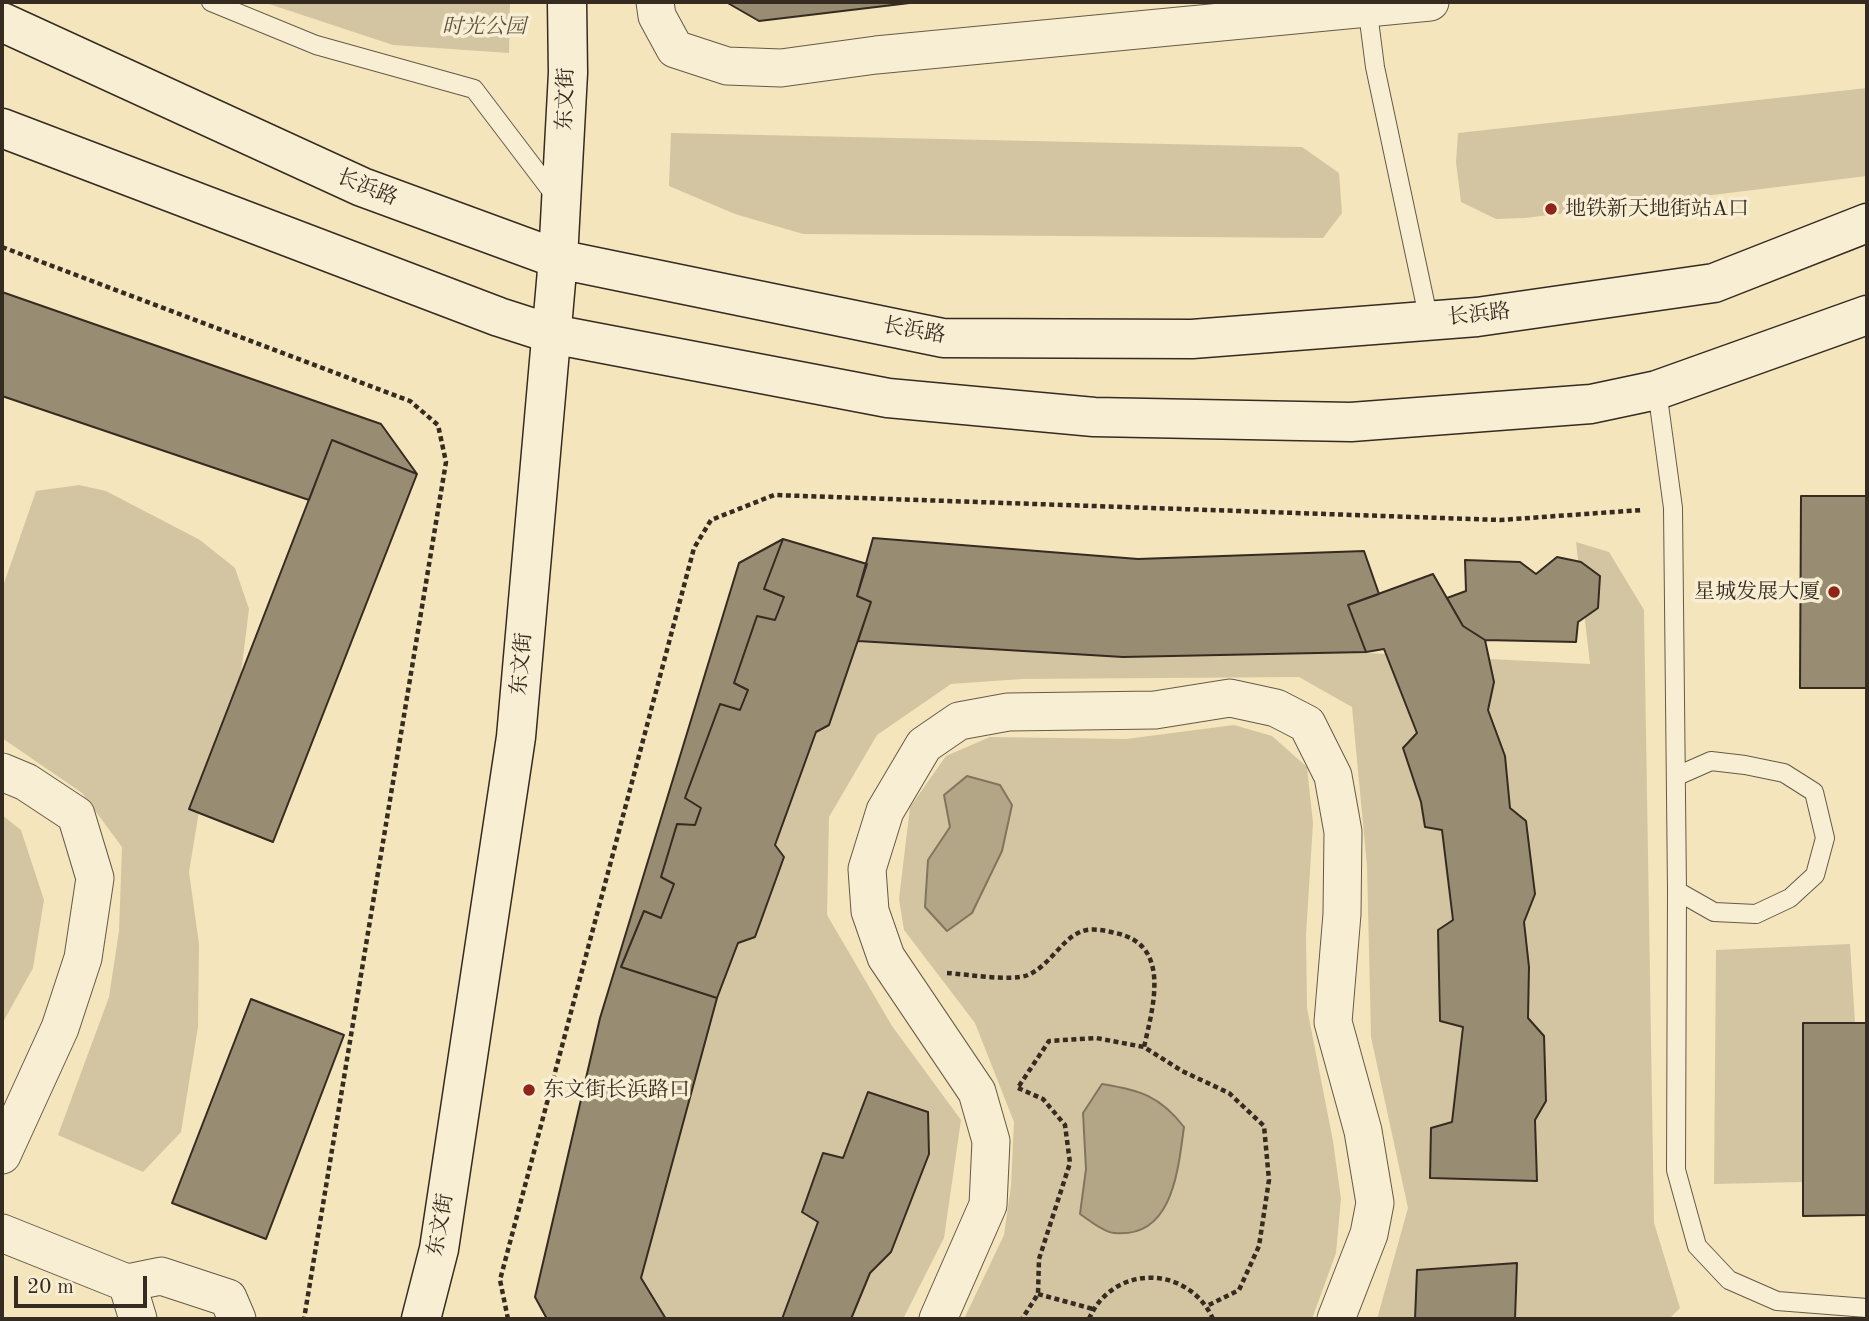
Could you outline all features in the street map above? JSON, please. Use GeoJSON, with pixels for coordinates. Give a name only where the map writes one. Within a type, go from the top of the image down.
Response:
{"type":"FeatureCollection","features":[{"type":"Feature","properties":{"kind":"main road","name":"东文街"},"geometry":{"type":"LineString","coordinates":[[421,1319],[439,1248],[516,737],[558,259],[568,73],[567,2]]}},
{"type":"Feature","properties":{"kind":"main road","name":"长浜路"},"geometry":{"type":"LineString","coordinates":[[2,22],[362,187],[558,259],[943,338],[1192,339],[1477,317],[1714,283],[1867,223]]}},
{"type":"Feature","properties":{"kind":"main road"},"geometry":{"type":"LineString","coordinates":[[2,128],[499,317],[552,334],[888,398],[1094,417],[1351,422],[1591,404],[1657,390],[1867,315]]}},
{"type":"Feature","properties":{"kind":"street"},"geometry":{"type":"LineString","coordinates":[[655,2],[657,16],[675,49],[727,66],[781,68],[890,54],[1367,5],[1430,2]]}},
{"type":"Feature","properties":{"kind":"street"},"geometry":{"type":"LineString","coordinates":[[938,1319],[988,1205],[991,1141],[977,1092],[886,957],[870,911],[867,869],[885,811],[924,745],[959,721],[1008,712],[1155,710],[1230,698],[1276,708],[1307,724],[1333,776],[1343,832],[1342,914],[1333,1022],[1363,1131],[1375,1203],[1369,1234],[1336,1319]]}},
{"type":"Feature","properties":{"kind":"street"},"geometry":{"type":"LineString","coordinates":[[2,772],[26,782],[76,815],[95,878],[83,958],[61,1028],[2,1155]]}},
{"type":"Feature","properties":{"kind":"street"},"geometry":{"type":"LineString","coordinates":[[2,1233],[127,1283],[161,1276],[228,1298],[237,1319]]}},
{"type":"Feature","properties":{"kind":"street"},"geometry":{"type":"LineString","coordinates":[[127,1283],[138,1319]]}},
{"type":"Feature","properties":{"kind":"lane"},"geometry":{"type":"LineString","coordinates":[[211,2],[316,45],[474,89],[561,204]]}},
{"type":"Feature","properties":{"kind":"lane"},"geometry":{"type":"LineString","coordinates":[[1367,5],[1375,67],[1429,321]]}},
{"type":"Feature","properties":{"kind":"lane"},"geometry":{"type":"LineString","coordinates":[[1657,390],[1673,508],[1678,891],[1676,1170],[1697,1247],[1728,1280],[1777,1301],[1867,1308]]}},
{"type":"Feature","properties":{"kind":"lane"},"geometry":{"type":"LineString","coordinates":[[1676,776],[1711,761],[1784,773],[1814,792],[1825,838],[1815,875],[1790,898],[1756,914],[1714,912],[1678,891]]}},
{"type":"Feature","properties":{"kind":"path"},"geometry":{"type":"LineString","coordinates":[[2,247],[410,401],[438,425],[446,462],[304,1319]]}},
{"type":"Feature","properties":{"kind":"path"},"geometry":{"type":"LineString","coordinates":[[912,997],[947,973],[1027,976],[1053,958],[1077,933],[1098,929],[1120,934],[1144,949],[1156,969],[1153,1008],[1144,1047]]}},
{"type":"Feature","properties":{"kind":"path"},"geometry":{"type":"LineString","coordinates":[[1018,1088],[1049,1041],[1096,1038],[1144,1047],[1182,1071],[1229,1093],[1264,1126],[1269,1180],[1259,1246],[1239,1290],[1208,1306]]}},
{"type":"Feature","properties":{"kind":"path"},"geometry":{"type":"LineString","coordinates":[[977,1092],[1018,1088],[1043,1099],[1065,1125],[1070,1163],[1039,1259],[1038,1294],[1022,1319]]}},
{"type":"Feature","properties":{"kind":"path"},"geometry":{"type":"LineString","coordinates":[[1089,1319],[1093,1309],[1108,1292],[1128,1280],[1150,1276],[1172,1279],[1192,1290],[1208,1306],[1213,1319]]}},
{"type":"Feature","properties":{"kind":"path"},"geometry":{"type":"LineString","coordinates":[[1038,1294],[1093,1309]]}},
{"type":"Feature","properties":{"kind":"green space","name":"时光公园"},"geometry":{"type":"Polygon","coordinates":[[[263,2],[510,2],[509,53],[393,45],[263,2]]]}},
{"type":"Feature","properties":{"kind":"green space"},"geometry":{"type":"Polygon","coordinates":[[[1867,88],[1867,176],[1525,218],[1496,219],[1461,202],[1456,162],[1458,133],[1867,88]]]}},
{"type":"Feature","properties":{"kind":"green space"},"geometry":{"type":"Polygon","coordinates":[[[671,133],[1302,147],[1339,173],[1342,213],[1323,238],[803,234],[735,214],[669,186],[671,133]]]}},
{"type":"Feature","properties":{"kind":"green space"},"geometry":{"type":"Polygon","coordinates":[[[79,485],[106,491],[200,540],[235,568],[249,609],[238,697],[205,775],[189,872],[199,944],[198,1027],[181,1132],[143,1172],[58,1135],[109,997],[119,931],[122,847],[82,793],[2,738],[2,589],[36,491],[79,485]]]}},
{"type":"Feature","properties":{"kind":"green space"},"geometry":{"type":"Polygon","coordinates":[[[1576,542],[1609,552],[1644,610],[1654,1223],[1680,1308],[1669,1319],[1377,1319],[1408,1208],[1371,1037],[1367,866],[1352,707],[1299,677],[1022,679],[951,684],[877,735],[829,817],[827,915],[892,1026],[961,1120],[944,1238],[903,1319],[611,1319],[823,626],[1590,664],[1576,542]]]}},
{"type":"Feature","properties":{"kind":"green space"},"geometry":{"type":"Polygon","coordinates":[[[1234,725],[1272,736],[1307,767],[1313,823],[1306,935],[1307,1008],[1333,1141],[1341,1199],[1336,1253],[1312,1319],[964,1319],[1004,1235],[1011,1186],[1014,1122],[975,1023],[904,930],[899,899],[910,807],[946,756],[990,737],[1126,739],[1234,725]],[[950,827],[928,860],[925,907],[947,931],[950,827]],[[1083,1113],[1086,1169],[1080,1214],[1178,1169],[1083,1113]]]}},
{"type":"Feature","properties":{"kind":"green space"},"geometry":{"type":"Polygon","coordinates":[[[2,815],[21,830],[44,900],[33,968],[2,1024],[2,815]]]}},
{"type":"Feature","properties":{"kind":"green space"},"geometry":{"type":"Polygon","coordinates":[[[1850,944],[1855,1023],[1803,1024],[1803,1182],[1714,1184],[1716,950],[1850,944]]]}},
{"type":"Feature","properties":{"kind":"shaded area"},"geometry":{"type":"Polygon","coordinates":[[[967,776],[1000,785],[1012,805],[1002,851],[972,913],[947,931],[925,907],[928,860],[950,827],[944,795],[967,776]]]}},
{"type":"Feature","properties":{"kind":"shaded area"},"geometry":{"type":"Polygon","coordinates":[[[1102,1084],[1138,1092],[1158,1101],[1184,1127],[1179,1163],[1169,1198],[1149,1225],[1134,1232],[1110,1232],[1080,1214],[1086,1169],[1083,1113],[1102,1084]]]}},
{"type":"Feature","properties":{"kind":"building"},"geometry":{"type":"Polygon","coordinates":[[[726,2],[918,2],[759,21],[726,2]]]}},
{"type":"Feature","properties":{"kind":"building"},"geometry":{"type":"Polygon","coordinates":[[[2,292],[381,424],[417,474],[332,440],[309,500],[2,396],[2,292]]]}},
{"type":"Feature","properties":{"kind":"building"},"geometry":{"type":"Polygon","coordinates":[[[332,440],[417,474],[273,842],[189,809],[332,440]]]}},
{"type":"Feature","properties":{"kind":"building","name":"星城发展大厦"},"geometry":{"type":"Polygon","coordinates":[[[1801,496],[1867,496],[1867,688],[1800,688],[1801,496]]]}},
{"type":"Feature","properties":{"kind":"building"},"geometry":{"type":"Polygon","coordinates":[[[873,538],[1138,559],[1364,551],[1379,594],[1348,605],[1366,652],[1123,657],[858,641],[871,602],[857,596],[873,538]]]}},
{"type":"Feature","properties":{"kind":"building"},"geometry":{"type":"Polygon","coordinates":[[[783,539],[867,564],[857,596],[871,602],[829,725],[816,732],[775,845],[784,857],[755,937],[738,943],[717,998],[621,967],[644,911],[661,918],[674,884],[661,877],[677,824],[695,825],[701,808],[685,798],[720,704],[740,710],[748,690],[734,683],[757,616],[775,620],[784,597],[764,589],[783,539]]]}},
{"type":"Feature","properties":{"kind":"building"},"geometry":{"type":"Polygon","coordinates":[[[783,539],[764,589],[784,597],[775,620],[757,616],[734,683],[748,690],[740,710],[720,704],[685,798],[701,808],[695,825],[677,824],[661,877],[674,884],[661,918],[644,911],[621,967],[717,998],[641,1278],[666,1319],[547,1319],[535,1297],[600,1018],[739,563],[783,539]]]}},
{"type":"Feature","properties":{"kind":"building"},"geometry":{"type":"Polygon","coordinates":[[[1557,557],[1581,562],[1600,576],[1598,608],[1578,622],[1576,642],[1485,640],[1463,626],[1447,598],[1466,591],[1465,560],[1520,562],[1536,574],[1557,557]]]}},
{"type":"Feature","properties":{"kind":"building"},"geometry":{"type":"Polygon","coordinates":[[[1433,574],[1463,626],[1485,640],[1494,682],[1488,710],[1505,756],[1510,808],[1526,821],[1535,894],[1524,922],[1529,967],[1528,1018],[1544,1036],[1546,1101],[1535,1120],[1537,1181],[1430,1178],[1431,1128],[1452,1122],[1463,1027],[1440,1021],[1438,930],[1453,920],[1442,830],[1425,827],[1421,802],[1403,748],[1417,733],[1384,649],[1366,652],[1348,605],[1433,574]]]}},
{"type":"Feature","properties":{"kind":"building"},"geometry":{"type":"Polygon","coordinates":[[[251,999],[344,1035],[266,1239],[172,1203],[251,999]]]}},
{"type":"Feature","properties":{"kind":"building"},"geometry":{"type":"Polygon","coordinates":[[[1803,1023],[1867,1023],[1867,1215],[1803,1216],[1803,1023]]]}},
{"type":"Feature","properties":{"kind":"building"},"geometry":{"type":"Polygon","coordinates":[[[868,1092],[928,1112],[929,1154],[891,1252],[870,1273],[851,1319],[782,1319],[818,1222],[802,1212],[823,1153],[843,1158],[868,1092]]]}},
{"type":"Feature","properties":{"kind":"building"},"geometry":{"type":"Polygon","coordinates":[[[1517,1263],[1515,1319],[1415,1319],[1417,1270],[1517,1263]]]}},
{"type":"Feature","properties":{"kind":"place","name":"地铁新天地街站A口"},"geometry":{"type":"Point","coordinates":[1551,209]}},
{"type":"Feature","properties":{"kind":"place","name":"星城发展大厦"},"geometry":{"type":"Point","coordinates":[1834,592]}},
{"type":"Feature","properties":{"kind":"place","name":"东文街长浜路口"},"geometry":{"type":"Point","coordinates":[529,1090]}}]}
